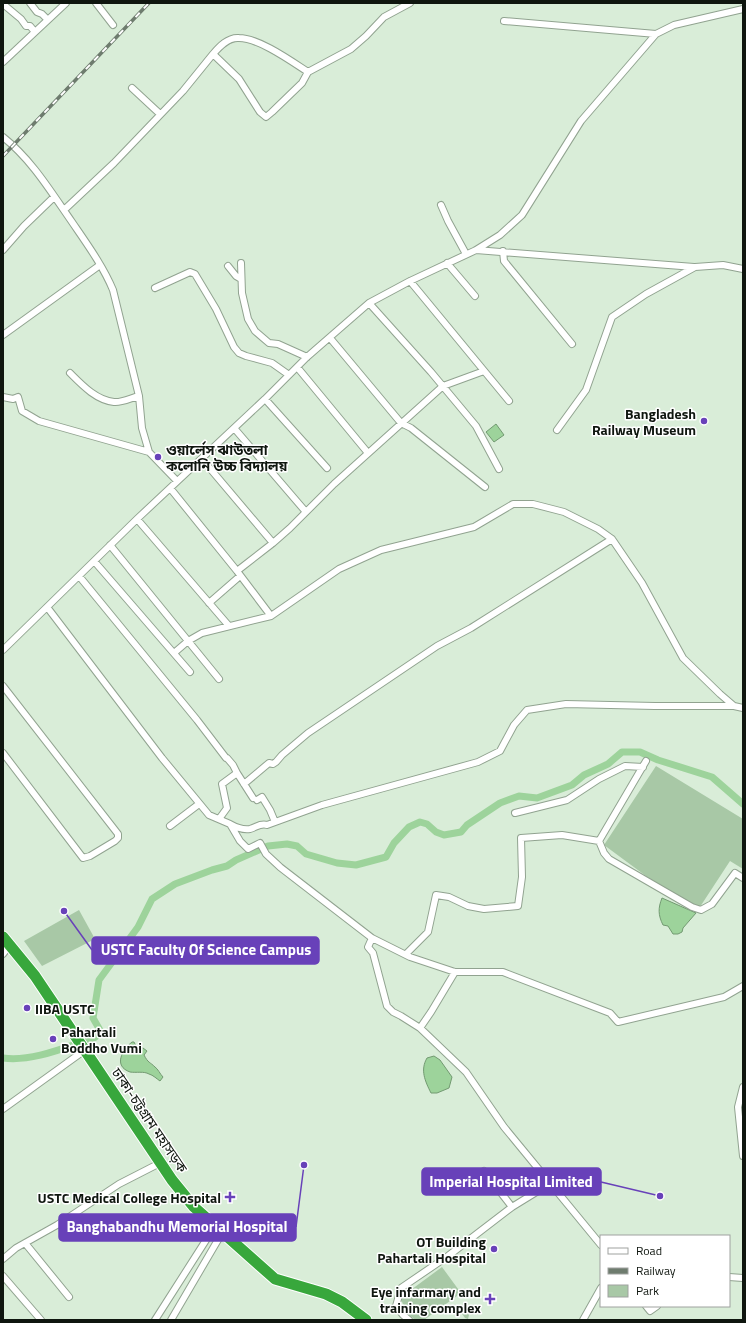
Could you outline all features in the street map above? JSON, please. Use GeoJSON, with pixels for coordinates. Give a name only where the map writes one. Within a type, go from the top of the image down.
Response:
{"type":"FeatureCollection","features":[{"type":"Feature","properties":{"kind":"highway","name":"ঢাকা-চট্টগ্রাম মহাসড়ক"},"geometry":{"type":"LineString","coordinates":[[5,945],[35,976],[184,1196],[213,1225],[275,1279],[326,1294],[342,1302],[366,1320]]}},
{"type":"Feature","properties":{"kind":"street"},"geometry":{"type":"LineString","coordinates":[[30,3],[37,12],[42,14],[48,20]]}},
{"type":"Feature","properties":{"kind":"street"},"geometry":{"type":"LineString","coordinates":[[3,62],[66,3]]}},
{"type":"Feature","properties":{"kind":"street"},"geometry":{"type":"LineString","coordinates":[[96,3],[113,24]]}},
{"type":"Feature","properties":{"kind":"street"},"geometry":{"type":"LineString","coordinates":[[213,54],[239,79],[260,112],[266,116],[302,83],[308,72],[351,50],[384,17],[410,3]]}},
{"type":"Feature","properties":{"kind":"street"},"geometry":{"type":"LineString","coordinates":[[3,4],[21,18],[26,26],[30,26],[35,32]]}},
{"type":"Feature","properties":{"kind":"street"},"geometry":{"type":"LineString","coordinates":[[3,650],[94,560],[265,399],[307,357],[369,303],[410,281],[476,250],[500,235],[522,215],[581,121],[656,34],[674,25],[743,9]]}},
{"type":"Feature","properties":{"kind":"street"},"geometry":{"type":"LineString","coordinates":[[504,20],[656,34]]}},
{"type":"Feature","properties":{"kind":"street"},"geometry":{"type":"LineString","coordinates":[[64,210],[114,163],[184,91],[213,54],[228,41],[238,37],[248,39],[273,50],[308,72]]}},
{"type":"Feature","properties":{"kind":"street"},"geometry":{"type":"LineString","coordinates":[[132,88],[160,114]]}},
{"type":"Feature","properties":{"kind":"street"},"geometry":{"type":"LineString","coordinates":[[3,137],[13,145],[34,168],[100,265],[113,290],[139,396],[142,428],[149,452],[177,481]]}},
{"type":"Feature","properties":{"kind":"street"},"geometry":{"type":"LineString","coordinates":[[3,250],[24,226],[54,197]]}},
{"type":"Feature","properties":{"kind":"street"},"geometry":{"type":"LineString","coordinates":[[441,205],[466,254]]}},
{"type":"Feature","properties":{"kind":"street"},"geometry":{"type":"LineString","coordinates":[[486,244],[504,261],[572,344]]}},
{"type":"Feature","properties":{"kind":"street"},"geometry":{"type":"LineString","coordinates":[[476,250],[695,267],[723,265],[743,269]]}},
{"type":"Feature","properties":{"kind":"street"},"geometry":{"type":"LineString","coordinates":[[503,251],[504,261]]}},
{"type":"Feature","properties":{"kind":"street"},"geometry":{"type":"LineString","coordinates":[[241,263],[242,292],[248,319],[255,331],[269,343],[278,344],[307,357]]}},
{"type":"Feature","properties":{"kind":"street"},"geometry":{"type":"LineString","coordinates":[[447,263],[475,296]]}},
{"type":"Feature","properties":{"kind":"street"},"geometry":{"type":"LineString","coordinates":[[3,335],[100,265]]}},
{"type":"Feature","properties":{"kind":"street"},"geometry":{"type":"LineString","coordinates":[[228,266],[236,276],[241,279]]}},
{"type":"Feature","properties":{"kind":"street"},"geometry":{"type":"LineString","coordinates":[[558,430],[586,390],[612,317],[646,294],[695,267]]}},
{"type":"Feature","properties":{"kind":"street"},"geometry":{"type":"LineString","coordinates":[[155,288],[190,272],[195,274],[216,309],[234,348],[239,353],[246,356],[272,363],[290,375]]}},
{"type":"Feature","properties":{"kind":"street"},"geometry":{"type":"LineString","coordinates":[[410,281],[509,401]]}},
{"type":"Feature","properties":{"kind":"street"},"geometry":{"type":"LineString","coordinates":[[369,303],[443,386],[476,426],[499,469]]}},
{"type":"Feature","properties":{"kind":"street"},"geometry":{"type":"LineString","coordinates":[[330,338],[401,423],[411,428],[485,487]]}},
{"type":"Feature","properties":{"kind":"street"},"geometry":{"type":"LineString","coordinates":[[297,367],[368,453]]}},
{"type":"Feature","properties":{"kind":"street"},"geometry":{"type":"LineString","coordinates":[[209,603],[273,544],[334,484],[443,386],[484,371]]}},
{"type":"Feature","properties":{"kind":"street"},"geometry":{"type":"LineString","coordinates":[[70,372],[83,386],[97,396],[114,402],[139,396]]}},
{"type":"Feature","properties":{"kind":"street"},"geometry":{"type":"LineString","coordinates":[[3,397],[13,399],[18,397],[22,411],[40,421],[149,452]]}},
{"type":"Feature","properties":{"kind":"street"},"geometry":{"type":"LineString","coordinates":[[265,399],[327,468]]}},
{"type":"Feature","properties":{"kind":"street"},"geometry":{"type":"LineString","coordinates":[[234,428],[306,512]]}},
{"type":"Feature","properties":{"kind":"street"},"geometry":{"type":"LineString","coordinates":[[202,458],[273,544]]}},
{"type":"Feature","properties":{"kind":"street"},"geometry":{"type":"LineString","coordinates":[[170,488],[271,616]]}},
{"type":"Feature","properties":{"kind":"street"},"geometry":{"type":"LineString","coordinates":[[174,653],[188,641],[202,634],[271,616],[339,569],[381,550],[474,527],[513,504],[533,504],[564,512],[598,529],[612,539],[642,583],[683,658],[734,706]]}},
{"type":"Feature","properties":{"kind":"street"},"geometry":{"type":"LineString","coordinates":[[137,519],[229,626]]}},
{"type":"Feature","properties":{"kind":"street"},"geometry":{"type":"LineString","coordinates":[[244,784],[269,763],[273,764],[276,762],[308,733],[437,646],[478,624],[612,539]]}},
{"type":"Feature","properties":{"kind":"street"},"geometry":{"type":"LineString","coordinates":[[110,545],[219,679]]}},
{"type":"Feature","properties":{"kind":"street"},"geometry":{"type":"LineString","coordinates":[[94,560],[190,672]]}},
{"type":"Feature","properties":{"kind":"street"},"geometry":{"type":"LineString","coordinates":[[79,576],[197,720],[226,758],[228,758],[237,774],[255,799],[262,797],[275,822]]}},
{"type":"Feature","properties":{"kind":"street"},"geometry":{"type":"LineString","coordinates":[[47,607],[199,804],[209,815],[240,829],[250,829],[263,824],[267,825],[337,801],[478,762],[500,750],[514,725],[527,710],[566,704],[734,706],[743,708]]}},
{"type":"Feature","properties":{"kind":"street"},"geometry":{"type":"LineString","coordinates":[[3,686],[118,834],[118,838],[90,856],[83,858],[3,753]]}},
{"type":"Feature","properties":{"kind":"street"},"geometry":{"type":"LineString","coordinates":[[516,813],[567,800],[599,779],[625,766],[645,764],[599,841]]}},
{"type":"Feature","properties":{"kind":"street"},"geometry":{"type":"LineString","coordinates":[[219,819],[227,808],[222,784],[237,774]]}},
{"type":"Feature","properties":{"kind":"street"},"geometry":{"type":"LineString","coordinates":[[170,826],[199,804]]}},
{"type":"Feature","properties":{"kind":"street"},"geometry":{"type":"LineString","coordinates":[[230,824],[240,841],[248,850],[260,843],[266,854],[280,867],[372,938],[410,957],[455,972],[502,972],[610,1013],[618,1022],[724,998],[743,986]]}},
{"type":"Feature","properties":{"kind":"street"},"geometry":{"type":"LineString","coordinates":[[406,954],[428,932],[436,895],[449,897],[468,906],[484,909],[518,906],[522,878],[521,838],[562,835],[599,841]]}},
{"type":"Feature","properties":{"kind":"street"},"geometry":{"type":"LineString","coordinates":[[599,841],[604,853],[609,859],[692,907],[701,910],[712,904],[735,873],[743,878]]}},
{"type":"Feature","properties":{"kind":"street"},"geometry":{"type":"LineString","coordinates":[[372,938],[368,947],[373,952],[387,1006],[392,1012],[420,1028],[466,1072],[504,1127],[600,1243]]}},
{"type":"Feature","properties":{"kind":"street"},"geometry":{"type":"LineString","coordinates":[[420,1028],[455,972]]}},
{"type":"Feature","properties":{"kind":"street"},"geometry":{"type":"LineString","coordinates":[[3,1109],[82,1046]]}},
{"type":"Feature","properties":{"kind":"street"},"geometry":{"type":"LineString","coordinates":[[743,1087],[738,1107],[743,1156]]}},
{"type":"Feature","properties":{"kind":"street"},"geometry":{"type":"LineString","coordinates":[[4,1256],[62,1222],[119,1184],[160,1162]]}},
{"type":"Feature","properties":{"kind":"street"},"geometry":{"type":"LineString","coordinates":[[484,1171],[512,1207]]}},
{"type":"Feature","properties":{"kind":"street"},"geometry":{"type":"LineString","coordinates":[[409,1320],[403,1316],[396,1306],[401,1288],[448,1256],[512,1207],[551,1183]]}},
{"type":"Feature","properties":{"kind":"street"},"geometry":{"type":"LineString","coordinates":[[155,1320],[208,1237],[213,1225]]}},
{"type":"Feature","properties":{"kind":"street"},"geometry":{"type":"LineString","coordinates":[[171,1320],[222,1233]]}},
{"type":"Feature","properties":{"kind":"street"},"geometry":{"type":"LineString","coordinates":[[25,1243],[69,1297]]}},
{"type":"Feature","properties":{"kind":"street"},"geometry":{"type":"LineString","coordinates":[[3,1276],[41,1320]]}},
{"type":"Feature","properties":{"kind":"street"},"geometry":{"type":"LineString","coordinates":[[730,1277],[743,1278]]}},
{"type":"Feature","properties":{"kind":"street"},"geometry":{"type":"LineString","coordinates":[[583,1320],[600,1290]]}},
{"type":"Feature","properties":{"kind":"street"},"geometry":{"type":"LineString","coordinates":[[647,1307],[650,1310],[655,1307]]}},
{"type":"Feature","properties":{"kind":"green space"},"geometry":{"type":"Polygon","coordinates":[[[656,766],[743,819],[743,869],[730,861],[696,913],[604,845],[656,766]]]}},
{"type":"Feature","properties":{"kind":"green space"},"geometry":{"type":"Polygon","coordinates":[[[79,910],[95,939],[42,966],[24,941],[79,910]]]}},
{"type":"Feature","properties":{"kind":"green space"},"geometry":{"type":"Polygon","coordinates":[[[442,1267],[461,1293],[424,1320],[415,1320],[406,1312],[401,1299],[404,1295],[442,1267]]]}},
{"type":"Feature","properties":{"kind":"green space"},"geometry":{"type":"Polygon","coordinates":[[[462,1305],[469,1315],[468,1319],[465,1318],[458,1308],[462,1305]]]}},
{"type":"Feature","properties":{"kind":"shaded area"},"geometry":{"type":"Polygon","coordinates":[[[496,424],[504,435],[494,442],[486,432],[496,424]]]}},
{"type":"Feature","properties":{"kind":"shaded area"},"geometry":{"type":"Polygon","coordinates":[[[662,898],[696,913],[683,928],[682,932],[673,934],[668,926],[663,925],[659,912],[662,898]]]}},
{"type":"Feature","properties":{"kind":"shaded area"},"geometry":{"type":"Polygon","coordinates":[[[132,1042],[134,1042],[137,1048],[143,1048],[147,1051],[144,1055],[145,1058],[163,1077],[160,1081],[147,1073],[130,1072],[122,1066],[122,1053],[132,1042]]]}},
{"type":"Feature","properties":{"kind":"shaded area"},"geometry":{"type":"Polygon","coordinates":[[[434,1056],[440,1060],[452,1077],[449,1088],[437,1093],[431,1093],[425,1080],[424,1067],[427,1058],[434,1056]]]}},
{"type":"Feature","properties":{"kind":"waterway"},"geometry":{"type":"LineString","coordinates":[[3,1058],[14,1059],[38,1056],[94,1038],[101,1032],[93,1018],[99,980],[138,927],[152,899],[175,884],[227,866],[236,860],[268,846],[287,844],[297,846],[306,854],[337,863],[356,865],[386,857],[394,843],[409,827],[420,822],[427,824],[436,832],[444,835],[461,832],[467,825],[500,803],[519,796],[537,798],[572,785],[584,775],[608,764],[622,752],[640,752],[658,760],[712,777],[743,804]]}},
{"type":"Feature","properties":{"kind":"railway"},"geometry":{"type":"LineString","coordinates":[[3,156],[149,3]]}},
{"type":"Feature","properties":{"kind":"place","name":"Bangladesh Railway Museum"},"geometry":{"type":"Point","coordinates":[704,421]}},
{"type":"Feature","properties":{"kind":"place","name":"ওয়ার্লেস ঝাউতলা কলোনি উচ্চ বিদ্যালয়"},"geometry":{"type":"Point","coordinates":[158,457]}},
{"type":"Feature","properties":{"kind":"place","name":"USTC Faculty Of Science Campus"},"geometry":{"type":"Point","coordinates":[64,911]}},
{"type":"Feature","properties":{"kind":"place","name":"IIBA USTC"},"geometry":{"type":"Point","coordinates":[27,1008]}},
{"type":"Feature","properties":{"kind":"place","name":"Pahartali Boddho Vumi"},"geometry":{"type":"Point","coordinates":[53,1039]}},
{"type":"Feature","properties":{"kind":"place","name":"Banghabandhu Memorial Hospital"},"geometry":{"type":"Point","coordinates":[304,1165]}},
{"type":"Feature","properties":{"kind":"place","name":"Imperial Hospital Limited"},"geometry":{"type":"Point","coordinates":[660,1196]}},
{"type":"Feature","properties":{"kind":"place","name":"USTC Medical College Hospital"},"geometry":{"type":"Point","coordinates":[230,1197]}},
{"type":"Feature","properties":{"kind":"place","name":"OT Building Pahartali Hospital"},"geometry":{"type":"Point","coordinates":[494,1249]}},
{"type":"Feature","properties":{"kind":"place","name":"Eye infarmary and training complex"},"geometry":{"type":"Point","coordinates":[490,1299]}}]}
